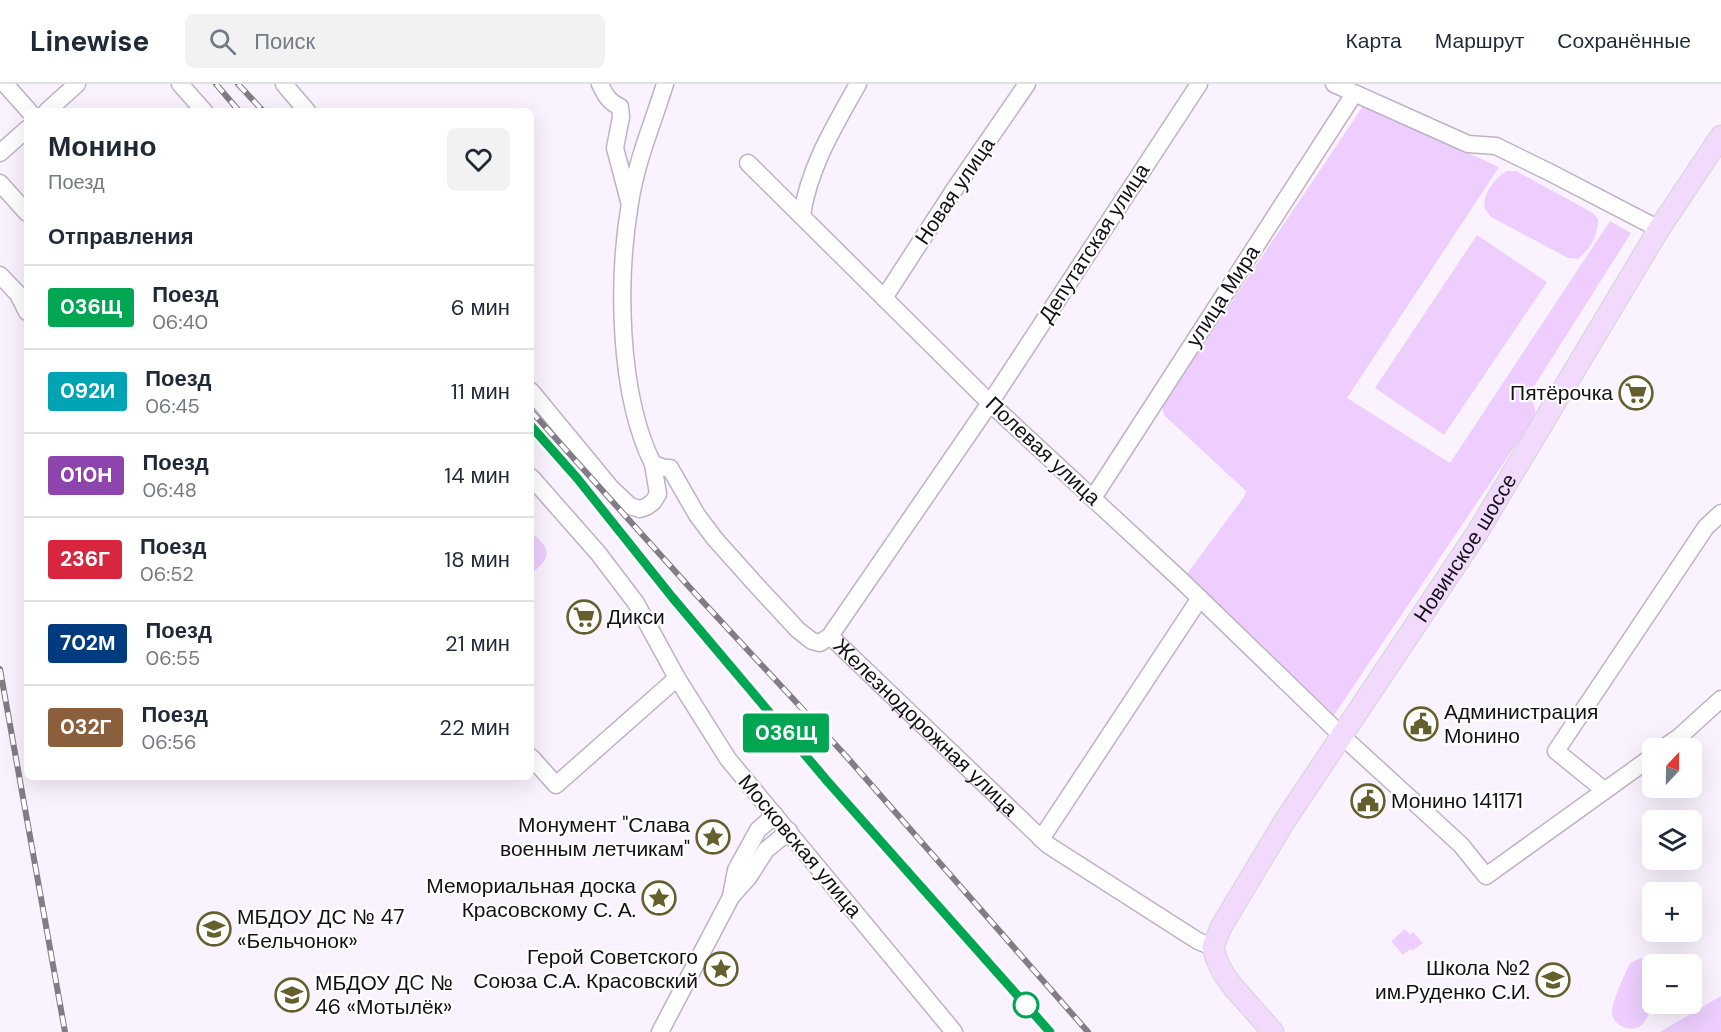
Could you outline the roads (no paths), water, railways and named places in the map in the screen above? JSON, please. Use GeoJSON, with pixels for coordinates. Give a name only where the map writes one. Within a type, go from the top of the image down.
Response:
{"type":"FeatureCollection","features":[{"type":"Feature","properties":{"kind":"main road","name":"Новинское шоссе"},"geometry":{"type":"LineString","coordinates":[[1209,949],[1284,822],[1477,533],[1659,229],[1721,136]]}},
{"type":"Feature","properties":{"kind":"main road","name":"Железнодорожная улица"},"geometry":{"type":"LineString","coordinates":[[1209,949],[1234,988],[1273,1032]]}},
{"type":"Feature","properties":{"kind":"street"},"geometry":{"type":"LineString","coordinates":[[4,84],[26,108]]}},
{"type":"Feature","properties":{"kind":"street"},"geometry":{"type":"LineString","coordinates":[[50,108],[77,84]]}},
{"type":"Feature","properties":{"kind":"street"},"geometry":{"type":"LineString","coordinates":[[180,84],[201,108]]}},
{"type":"Feature","properties":{"kind":"street"},"geometry":{"type":"LineString","coordinates":[[284,84],[304,108]]}},
{"type":"Feature","properties":{"kind":"street"},"geometry":{"type":"LineString","coordinates":[[600,84],[604,94],[612,103],[620,107],[621,117],[615,148],[630,201]]}},
{"type":"Feature","properties":{"kind":"street"},"geometry":{"type":"LineString","coordinates":[[534,395],[611,488],[630,506],[640,509],[654,500],[658,494],[659,466],[646,450],[627,374],[622,277],[630,201],[637,171],[665,84]]}},
{"type":"Feature","properties":{"kind":"street"},"geometry":{"type":"LineString","coordinates":[[802,215],[816,165],[858,84]]}},
{"type":"Feature","properties":{"kind":"street","name":"Новая улица"},"geometry":{"type":"LineString","coordinates":[[884,298],[954,190],[1027,84]]}},
{"type":"Feature","properties":{"kind":"street","name":"Депутатская улица"},"geometry":{"type":"LineString","coordinates":[[830,636],[990,403],[1199,84]]}},
{"type":"Feature","properties":{"kind":"street"},"geometry":{"type":"LineString","coordinates":[[1334,84],[1468,144],[1496,146],[1659,229]]}},
{"type":"Feature","properties":{"kind":"street","name":"улица Мира"},"geometry":{"type":"LineString","coordinates":[[1093,498],[1354,94]]}},
{"type":"Feature","properties":{"kind":"street"},"geometry":{"type":"LineString","coordinates":[[0,153],[24,132]]}},
{"type":"Feature","properties":{"kind":"street","name":"Полевая улица"},"geometry":{"type":"LineString","coordinates":[[748,163],[990,403],[1200,598],[1342,736],[1461,845],[1486,876],[1604,790]]}},
{"type":"Feature","properties":{"kind":"street"},"geometry":{"type":"LineString","coordinates":[[0,183],[24,210]]}},
{"type":"Feature","properties":{"kind":"street"},"geometry":{"type":"LineString","coordinates":[[0,274],[18,294],[24,306]]}},
{"type":"Feature","properties":{"kind":"street","name":"Железнодорожная улица"},"geometry":{"type":"LineString","coordinates":[[659,466],[670,468],[697,515],[722,548],[798,630],[812,641],[820,643],[830,636],[1041,839],[1209,949]]}},
{"type":"Feature","properties":{"kind":"street","name":"Московская улица"},"geometry":{"type":"LineString","coordinates":[[534,480],[598,553],[636,603],[677,678],[728,759],[954,1032]]}},
{"type":"Feature","properties":{"kind":"street"},"geometry":{"type":"LineString","coordinates":[[654,500],[667,494],[675,494],[682,498],[697,515]]}},
{"type":"Feature","properties":{"kind":"street"},"geometry":{"type":"LineString","coordinates":[[1642,764],[1604,790],[1556,751],[1706,527],[1721,513]]}},
{"type":"Feature","properties":{"kind":"street"},"geometry":{"type":"LineString","coordinates":[[1041,839],[1200,598]]}},
{"type":"Feature","properties":{"kind":"street"},"geometry":{"type":"LineString","coordinates":[[534,760],[556,785],[677,678]]}},
{"type":"Feature","properties":{"kind":"street"},"geometry":{"type":"LineString","coordinates":[[1678,738],[1721,699]]}},
{"type":"Feature","properties":{"kind":"street"},"geometry":{"type":"LineString","coordinates":[[731,897],[736,870],[758,830],[775,815]]}},
{"type":"Feature","properties":{"kind":"street"},"geometry":{"type":"LineString","coordinates":[[660,1032],[731,897],[748,878],[766,850],[789,831]]}},
{"type":"Feature","properties":{"kind":"railway"},"geometry":{"type":"LineString","coordinates":[[216,84],[236,108]]}},
{"type":"Feature","properties":{"kind":"railway"},"geometry":{"type":"LineString","coordinates":[[238,84],[260,108]]}},
{"type":"Feature","properties":{"kind":"railway"},"geometry":{"type":"LineString","coordinates":[[534,414],[846,756],[1088,1032]]}},
{"type":"Feature","properties":{"kind":"railway"},"geometry":{"type":"LineString","coordinates":[[534,430],[577,478],[673,597],[828,781],[1050,1032]]}},
{"type":"Feature","properties":{"kind":"railway"},"geometry":{"type":"LineString","coordinates":[[0,669],[65,1032]]}},
{"type":"Feature","properties":{"kind":"train","name":"036Щ"},"geometry":{"type":"LineString","coordinates":[[534,429],[577,478],[672,597],[828,782],[1050,1032]]}},
{"type":"Feature","properties":{"kind":"place","name":"Пятёрочка"},"geometry":{"type":"Point","coordinates":[1636,393]}},
{"type":"Feature","properties":{"kind":"place","name":"Дикси"},"geometry":{"type":"Point","coordinates":[584,617]}},
{"type":"Feature","properties":{"kind":"place","name":"Администрация Монино"},"geometry":{"type":"Point","coordinates":[1421,724]}},
{"type":"Feature","properties":{"kind":"place","name":"Монино 141171"},"geometry":{"type":"Point","coordinates":[1368,801]}},
{"type":"Feature","properties":{"kind":"place","name":"Монумент \"Слава военным летчикам\""},"geometry":{"type":"Point","coordinates":[713,837]}},
{"type":"Feature","properties":{"kind":"place","name":"Мемориальная доска Красовскому С. А."},"geometry":{"type":"Point","coordinates":[659,898]}},
{"type":"Feature","properties":{"kind":"place","name":"МБДОУ ДС № 47 «Бельчонок»"},"geometry":{"type":"Point","coordinates":[214,929]}},
{"type":"Feature","properties":{"kind":"place","name":"Герой Советского Союза С.А. Красовский"},"geometry":{"type":"Point","coordinates":[721,969]}},
{"type":"Feature","properties":{"kind":"place","name":"Школа №2 им.Руденко С.И."},"geometry":{"type":"Point","coordinates":[1553,980]}},
{"type":"Feature","properties":{"kind":"place","name":"МБДОУ ДC № 46 «Мотылёк»"},"geometry":{"type":"Point","coordinates":[292,995]}}]}
